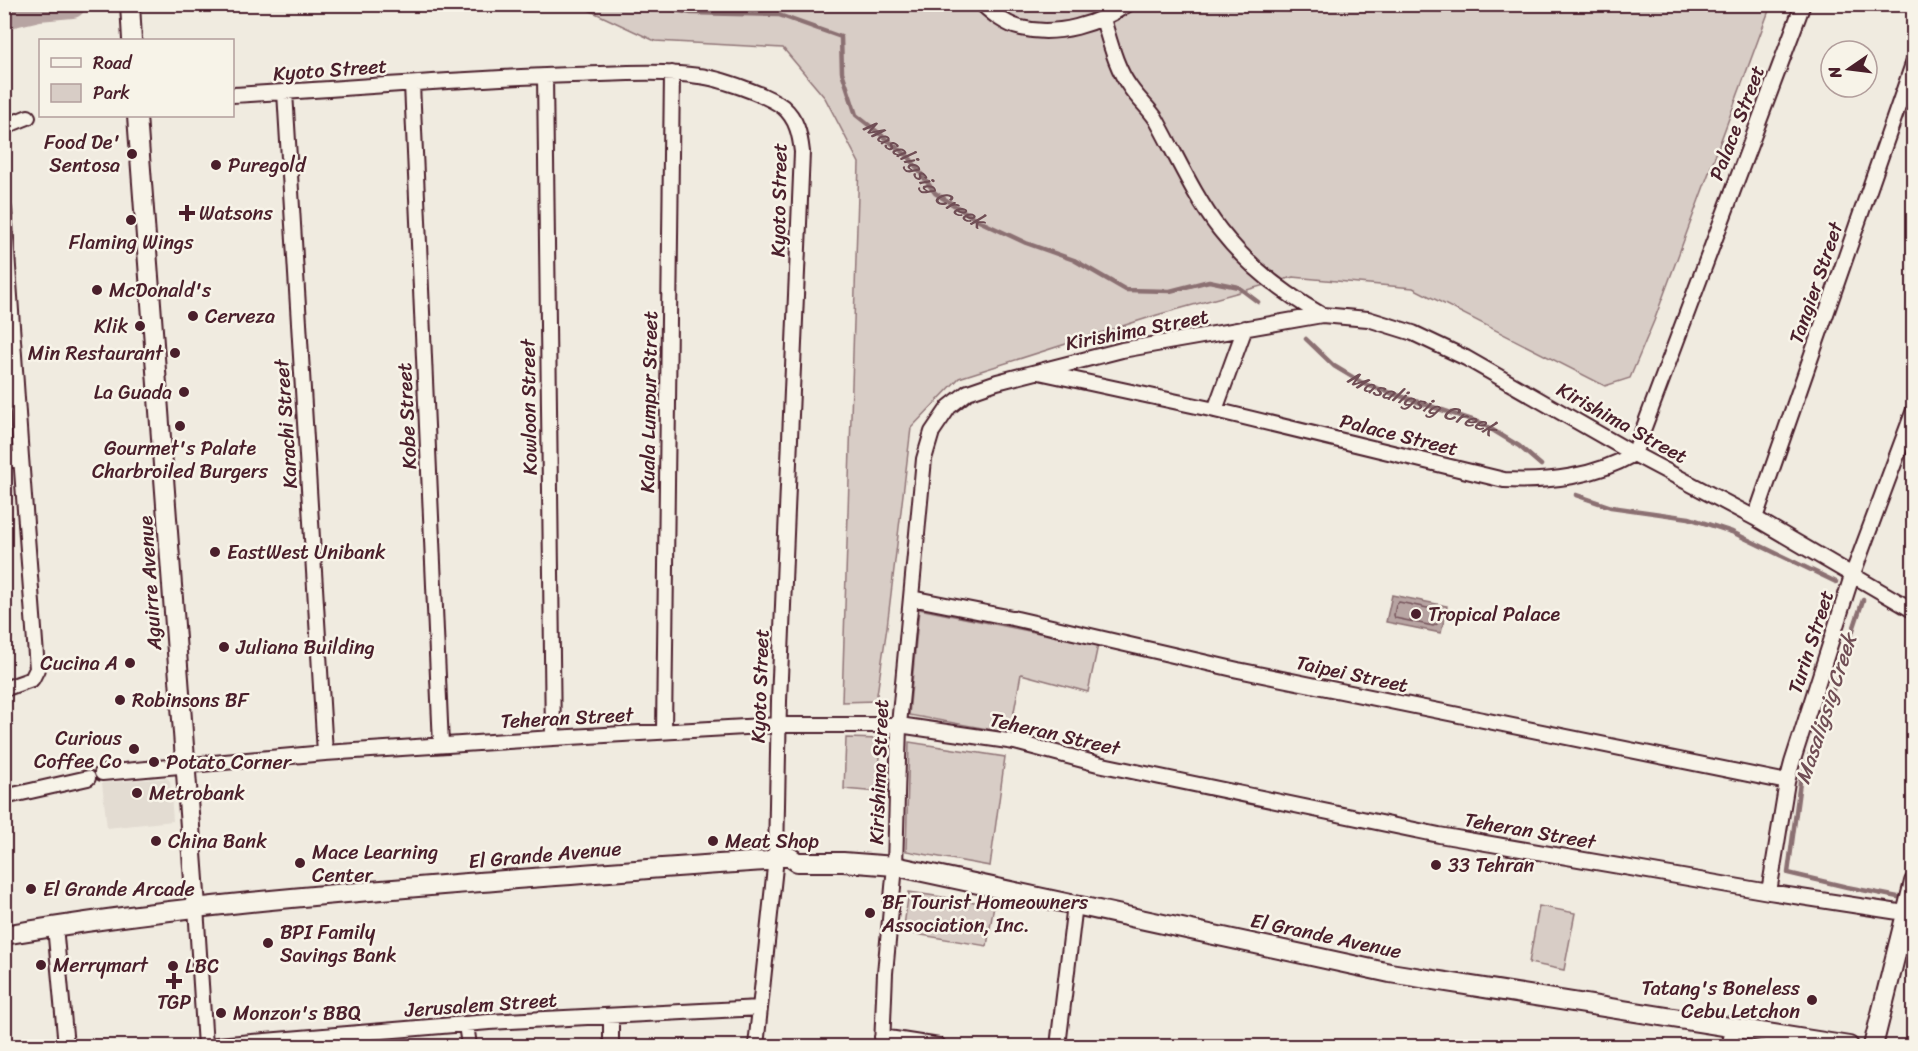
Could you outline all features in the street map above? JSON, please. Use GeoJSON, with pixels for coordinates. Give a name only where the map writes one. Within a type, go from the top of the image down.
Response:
{"type":"FeatureCollection","features":[{"type":"Feature","properties":{"kind":"street"},"geometry":{"type":"LineString","coordinates":[[982,4],[998,18],[1020,28],[1046,31],[1071,28],[1103,19],[1128,4]]}},
{"type":"Feature","properties":{"kind":"street","name":"Palace Street"},"geometry":{"type":"LineString","coordinates":[[1036,372],[1215,410],[1504,480],[1534,481],[1572,477],[1599,471],[1618,463],[1634,454],[1803,4]]}},
{"type":"Feature","properties":{"kind":"street"},"geometry":{"type":"LineString","coordinates":[[130,9],[132,39]]}},
{"type":"Feature","properties":{"kind":"street"},"geometry":{"type":"LineString","coordinates":[[1103,19],[1121,73],[1155,119],[1220,230],[1258,272],[1291,297],[1322,315]]}},
{"type":"Feature","properties":{"kind":"street","name":"Tangier Street"},"geometry":{"type":"LineString","coordinates":[[1755,518],[1914,61]]}},
{"type":"Feature","properties":{"kind":"street","name":"Kyoto Street"},"geometry":{"type":"LineString","coordinates":[[234,95],[545,76],[672,73],[702,76],[765,97],[783,107],[794,119],[800,135],[802,152],[773,862],[756,1047]]}},
{"type":"Feature","properties":{"kind":"street","name":"Kuala Lumpur Street"},"geometry":{"type":"LineString","coordinates":[[664,731],[672,73]]}},
{"type":"Feature","properties":{"kind":"street","name":"Kowloon Street"},"geometry":{"type":"LineString","coordinates":[[545,76],[553,738]]}},
{"type":"Feature","properties":{"kind":"street","name":"Kobe Street"},"geometry":{"type":"LineString","coordinates":[[412,84],[441,745]]}},
{"type":"Feature","properties":{"kind":"street","name":"Karachi Street"},"geometry":{"type":"LineString","coordinates":[[285,92],[325,753]]}},
{"type":"Feature","properties":{"kind":"street"},"geometry":{"type":"LineString","coordinates":[[4,130],[13,123],[28,117]]}},
{"type":"Feature","properties":{"kind":"street","name":"Aguirre Avenue"},"geometry":{"type":"LineString","coordinates":[[137,117],[205,1046]]}},
{"type":"Feature","properties":{"kind":"street"},"geometry":{"type":"LineString","coordinates":[[4,209],[38,669],[32,678],[4,689]]}},
{"type":"Feature","properties":{"kind":"street","name":"Kirishima Street"},"geometry":{"type":"LineString","coordinates":[[882,1042],[895,866],[899,725],[924,459],[932,432],[950,407],[969,392],[997,382],[1122,350],[1322,315],[1368,319],[1413,333],[1466,358],[1634,454],[1755,518],[1914,611]]}},
{"type":"Feature","properties":{"kind":"street"},"geometry":{"type":"LineString","coordinates":[[1215,410],[1245,328]]}},
{"type":"Feature","properties":{"kind":"street","name":"Turin Street"},"geometry":{"type":"LineString","coordinates":[[1769,892],[1787,782],[1852,576],[1914,410]]}},
{"type":"Feature","properties":{"kind":"street"},"geometry":{"type":"LineString","coordinates":[[4,462],[21,457]]}},
{"type":"Feature","properties":{"kind":"street","name":"Taipei Street"},"geometry":{"type":"LineString","coordinates":[[910,598],[1017,618],[1238,670],[1787,782]]}},
{"type":"Feature","properties":{"kind":"street","name":"Teheran Street"},"geometry":{"type":"LineString","coordinates":[[102,773],[325,753],[664,731],[778,725],[899,725],[1016,742],[1098,764],[1439,835],[1905,913]]}},
{"type":"Feature","properties":{"kind":"street"},"geometry":{"type":"LineString","coordinates":[[4,797],[88,778]]}},
{"type":"Feature","properties":{"kind":"street","name":"El Grande Avenue"},"geometry":{"type":"LineString","coordinates":[[4,934],[196,907],[285,898],[696,865],[773,862],[789,857],[797,862],[843,862],[895,866],[1390,973],[1849,1047]]}},
{"type":"Feature","properties":{"kind":"street"},"geometry":{"type":"LineString","coordinates":[[1873,1047],[1914,882]]}},
{"type":"Feature","properties":{"kind":"street"},"geometry":{"type":"LineString","coordinates":[[1058,1047],[1075,904]]}},
{"type":"Feature","properties":{"kind":"street"},"geometry":{"type":"LineString","coordinates":[[55,926],[66,1047]]}},
{"type":"Feature","properties":{"kind":"street","name":"Jerusalem Street"},"geometry":{"type":"LineString","coordinates":[[205,1046],[347,1040],[466,1024],[760,1008]]}},
{"type":"Feature","properties":{"kind":"street"},"geometry":{"type":"LineString","coordinates":[[611,1016],[611,1047]]}},
{"type":"Feature","properties":{"kind":"street"},"geometry":{"type":"LineString","coordinates":[[466,1024],[469,1047]]}},
{"type":"Feature","properties":{"kind":"street"},"geometry":{"type":"LineString","coordinates":[[1730,1047],[1734,1028]]}},
{"type":"Feature","properties":{"kind":"street"},"geometry":{"type":"LineString","coordinates":[[882,1042],[939,1047]]}},
{"type":"Feature","properties":{"kind":"shaded area","name":"Metrobank"},"geometry":{"type":"Polygon","coordinates":[[[167,778],[170,781],[173,821],[107,828],[102,783],[167,778]]]}},
{"type":"Feature","properties":{"kind":"green space"},"geometry":{"type":"Polygon","coordinates":[[[578,5],[1771,5],[1654,321],[1630,378],[1605,386],[1413,288],[1293,277],[1157,315],[959,378],[911,428],[876,701],[842,702],[859,163],[825,98],[783,48],[655,41],[578,5]]]}},
{"type":"Feature","properties":{"kind":"green space"},"geometry":{"type":"Polygon","coordinates":[[[919,609],[1098,645],[1088,692],[1021,674],[1010,733],[909,715],[919,609]]]}},
{"type":"Feature","properties":{"kind":"green space"},"geometry":{"type":"Polygon","coordinates":[[[846,738],[881,739],[878,792],[844,789],[846,738]]]}},
{"type":"Feature","properties":{"kind":"green space"},"geometry":{"type":"Polygon","coordinates":[[[909,742],[1005,757],[990,866],[906,851],[909,742]]]}},
{"type":"Feature","properties":{"kind":"green space"},"geometry":{"type":"Polygon","coordinates":[[[909,892],[994,905],[987,946],[903,932],[909,892]]]}},
{"type":"Feature","properties":{"kind":"green space"},"geometry":{"type":"Polygon","coordinates":[[[1539,906],[1575,913],[1564,970],[1529,963],[1539,906]]]}},
{"type":"Feature","properties":{"kind":"water","name":"Tropical Palace"},"geometry":{"type":"Polygon","coordinates":[[[1392,595],[1447,606],[1441,633],[1386,622],[1392,595]]]}},
{"type":"Feature","properties":{"kind":"waterway","name":"Masaligsig Creek"},"geometry":{"type":"LineString","coordinates":[[4,15],[38,7],[72,4]]}},
{"type":"Feature","properties":{"kind":"waterway","name":"Masaligsig Creek"},"geometry":{"type":"LineString","coordinates":[[643,4],[691,13],[779,15],[841,37],[842,72],[856,115],[909,157],[935,193],[979,221],[1026,243],[1074,260],[1126,290],[1170,291],[1209,281],[1238,287],[1258,302]]}},
{"type":"Feature","properties":{"kind":"waterway","name":"Masaligsig Creek"},"geometry":{"type":"LineString","coordinates":[[1306,339],[1334,366],[1364,384],[1481,423],[1519,446],[1541,465]]}},
{"type":"Feature","properties":{"kind":"waterway","name":"Masaligsig Creek"},"geometry":{"type":"LineString","coordinates":[[1576,495],[1611,507],[1689,518],[1732,532],[1836,582]]}},
{"type":"Feature","properties":{"kind":"waterway","name":"Masaligsig Creek"},"geometry":{"type":"LineString","coordinates":[[1863,600],[1800,782],[1788,873],[1905,900]]}},
{"type":"Feature","properties":{"kind":"place","name":"Food De' Sentosa"},"geometry":{"type":"Point","coordinates":[132,154]}},
{"type":"Feature","properties":{"kind":"place","name":"Puregold"},"geometry":{"type":"Point","coordinates":[216,165]}},
{"type":"Feature","properties":{"kind":"place","name":"Watsons"},"geometry":{"type":"Point","coordinates":[187,213]}},
{"type":"Feature","properties":{"kind":"place","name":"Flaming Wings"},"geometry":{"type":"Point","coordinates":[131,220]}},
{"type":"Feature","properties":{"kind":"place","name":"McDonald's"},"geometry":{"type":"Point","coordinates":[97,290]}},
{"type":"Feature","properties":{"kind":"place","name":"Cerveza"},"geometry":{"type":"Point","coordinates":[193,316]}},
{"type":"Feature","properties":{"kind":"place","name":"Klik"},"geometry":{"type":"Point","coordinates":[140,326]}},
{"type":"Feature","properties":{"kind":"place","name":"Min Restaurant"},"geometry":{"type":"Point","coordinates":[175,353]}},
{"type":"Feature","properties":{"kind":"place","name":"La Guada"},"geometry":{"type":"Point","coordinates":[184,392]}},
{"type":"Feature","properties":{"kind":"place","name":"Gourmet's Palate Charbroiled Burgers"},"geometry":{"type":"Point","coordinates":[180,426]}},
{"type":"Feature","properties":{"kind":"place","name":"EastWest Unibank"},"geometry":{"type":"Point","coordinates":[215,552]}},
{"type":"Feature","properties":{"kind":"place","name":"Tropical Palace"},"geometry":{"type":"Point","coordinates":[1416,614]}},
{"type":"Feature","properties":{"kind":"place","name":"Juliana Building"},"geometry":{"type":"Point","coordinates":[224,647]}},
{"type":"Feature","properties":{"kind":"place","name":"Cucina A"},"geometry":{"type":"Point","coordinates":[130,663]}},
{"type":"Feature","properties":{"kind":"place","name":"Robinsons BF"},"geometry":{"type":"Point","coordinates":[120,700]}},
{"type":"Feature","properties":{"kind":"place","name":"Curious Coffee Co"},"geometry":{"type":"Point","coordinates":[134,749]}},
{"type":"Feature","properties":{"kind":"place","name":"Potato Corner"},"geometry":{"type":"Point","coordinates":[154,762]}},
{"type":"Feature","properties":{"kind":"place","name":"Metrobank"},"geometry":{"type":"Point","coordinates":[137,793]}},
{"type":"Feature","properties":{"kind":"place","name":"China Bank"},"geometry":{"type":"Point","coordinates":[156,841]}},
{"type":"Feature","properties":{"kind":"place","name":"Meat Shop"},"geometry":{"type":"Point","coordinates":[713,841]}},
{"type":"Feature","properties":{"kind":"place","name":"Mace Learning Center"},"geometry":{"type":"Point","coordinates":[300,863]}},
{"type":"Feature","properties":{"kind":"place","name":"33 Tehran"},"geometry":{"type":"Point","coordinates":[1436,865]}},
{"type":"Feature","properties":{"kind":"place","name":"El Grande Arcade"},"geometry":{"type":"Point","coordinates":[31,889]}},
{"type":"Feature","properties":{"kind":"place","name":"BF Tourist Homeowners Association, Inc."},"geometry":{"type":"Point","coordinates":[870,913]}},
{"type":"Feature","properties":{"kind":"place","name":"BPI Family Savings Bank"},"geometry":{"type":"Point","coordinates":[268,943]}},
{"type":"Feature","properties":{"kind":"place","name":"Merrymart"},"geometry":{"type":"Point","coordinates":[41,965]}},
{"type":"Feature","properties":{"kind":"place","name":"LBC"},"geometry":{"type":"Point","coordinates":[173,966]}},
{"type":"Feature","properties":{"kind":"place","name":"TGP"},"geometry":{"type":"Point","coordinates":[174,981]}},
{"type":"Feature","properties":{"kind":"place","name":"Tatang's Boneless Cebu Letchon"},"geometry":{"type":"Point","coordinates":[1812,1000]}},
{"type":"Feature","properties":{"kind":"place","name":"Monzon's BBQ"},"geometry":{"type":"Point","coordinates":[221,1013]}}]}
